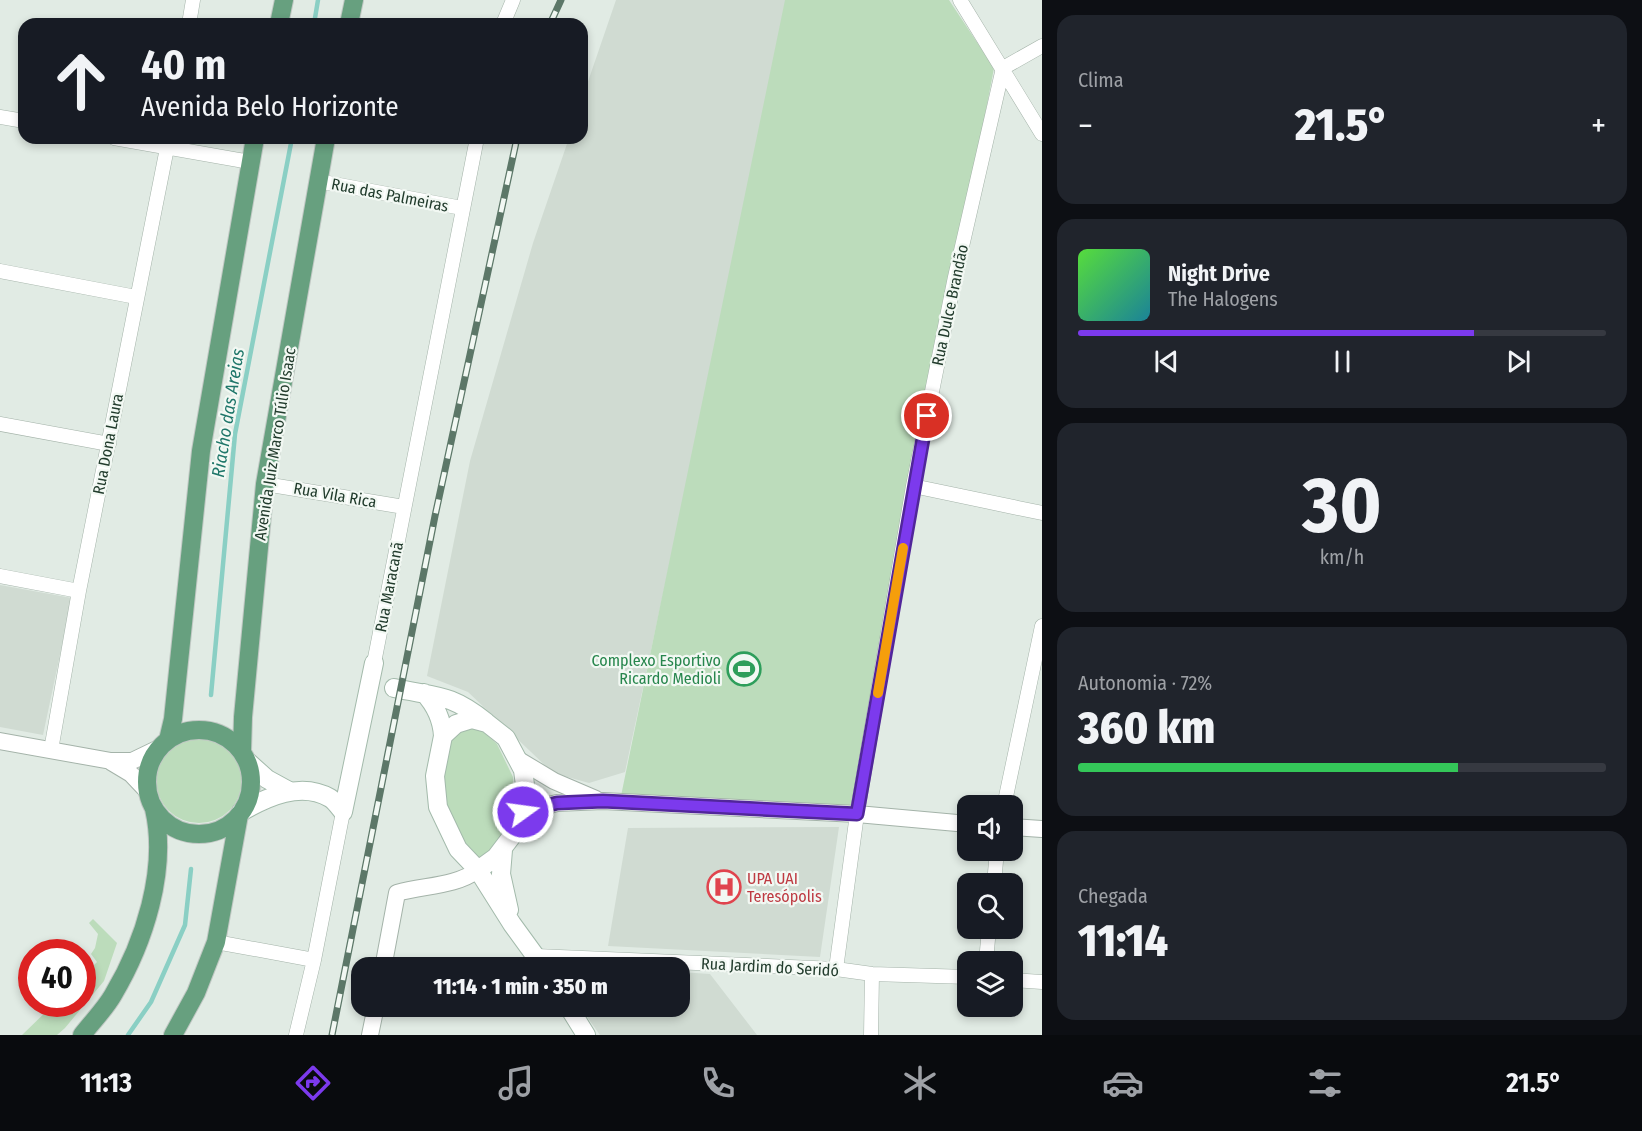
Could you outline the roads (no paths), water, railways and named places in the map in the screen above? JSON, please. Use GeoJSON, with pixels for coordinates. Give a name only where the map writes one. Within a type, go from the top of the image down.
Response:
{"type":"FeatureCollection","features":[{"type":"Feature","properties":{"kind":"main road"},"geometry":{"type":"LineString","coordinates":[[280,18],[284,0]]}},
{"type":"Feature","properties":{"kind":"main road"},"geometry":{"type":"LineString","coordinates":[[350,18],[354,0]]}},
{"type":"Feature","properties":{"kind":"main road"},"geometry":{"type":"LineString","coordinates":[[82,1035],[113,996],[138,948],[149,913],[158,859],[158,827],[147,777],[151,762],[163,744],[173,719],[201,451],[254,144]]}},
{"type":"Feature","properties":{"kind":"main road","name":"Avenida Juiz Marco Túlio Isaac"},"geometry":{"type":"LineString","coordinates":[[245,757],[243,717],[265,484],[325,144]]}},
{"type":"Feature","properties":{"kind":"main road"},"geometry":{"type":"LineString","coordinates":[[374,663],[394,688]]}},
{"type":"Feature","properties":{"kind":"main road","name":"Rua Maracanã"},"geometry":{"type":"LineString","coordinates":[[343,812],[374,663]]}},
{"type":"Feature","properties":{"kind":"main road"},"geometry":{"type":"LineString","coordinates":[[365,710],[394,688],[443,696],[459,702],[506,738],[523,770],[525,785],[523,812],[516,832],[503,850],[478,870]]}},
{"type":"Feature","properties":{"kind":"main road"},"geometry":{"type":"LineString","coordinates":[[424,693],[434,703],[438,712],[443,736],[435,776],[438,807],[458,849],[478,870],[512,924],[536,957]]}},
{"type":"Feature","properties":{"kind":"main road"},"geometry":{"type":"LineString","coordinates":[[443,736],[456,724],[472,719],[487,723]]}},
{"type":"Feature","properties":{"kind":"main road"},"geometry":{"type":"LineString","coordinates":[[163,744],[185,732],[201,730],[217,733],[231,740],[267,779],[289,791]]}},
{"type":"Feature","properties":{"kind":"main road"},"geometry":{"type":"LineString","coordinates":[[173,1035],[196,993],[216,942],[240,814],[248,799],[251,785],[245,757]]}},
{"type":"Feature","properties":{"kind":"main road"},"geometry":{"type":"LineString","coordinates":[[151,800],[164,821],[178,830],[194,834],[211,833],[226,826],[265,798],[289,791],[312,792],[330,788],[352,772]]}},
{"type":"Feature","properties":{"kind":"main road"},"geometry":{"type":"LineString","coordinates":[[312,792],[330,798],[343,812]]}},
{"type":"Feature","properties":{"kind":"main road"},"geometry":{"type":"LineString","coordinates":[[503,850],[501,874],[512,924]]}},
{"type":"Feature","properties":{"kind":"main road"},"geometry":{"type":"LineString","coordinates":[[575,1017],[586,1035]]}},
{"type":"Feature","properties":{"kind":"street"},"geometry":{"type":"LineString","coordinates":[[189,18],[190,0]]}},
{"type":"Feature","properties":{"kind":"street"},"geometry":{"type":"LineString","coordinates":[[506,18],[513,0]]}},
{"type":"Feature","properties":{"kind":"street"},"geometry":{"type":"LineString","coordinates":[[960,0],[1042,134]]}},
{"type":"Feature","properties":{"kind":"street"},"geometry":{"type":"LineString","coordinates":[[1003,68],[1042,46]]}},
{"type":"Feature","properties":{"kind":"street","name":"Rua Dulce Brandão"},"geometry":{"type":"LineString","coordinates":[[836,969],[857,814],[913,486],[955,277],[1003,68]]}},
{"type":"Feature","properties":{"kind":"street"},"geometry":{"type":"LineString","coordinates":[[0,117],[18,120]]}},
{"type":"Feature","properties":{"kind":"street","name":"Rua Dona Laura"},"geometry":{"type":"LineString","coordinates":[[51,750],[79,591],[136,297],[169,144]]}},
{"type":"Feature","properties":{"kind":"street"},"geometry":{"type":"LineString","coordinates":[[173,144],[250,162]]}},
{"type":"Feature","properties":{"kind":"street","name":"Rua Maracanã"},"geometry":{"type":"LineString","coordinates":[[374,663],[476,144]]}},
{"type":"Feature","properties":{"kind":"street","name":"Rua das Palmeiras"},"geometry":{"type":"LineString","coordinates":[[318,181],[462,208]]}},
{"type":"Feature","properties":{"kind":"street"},"geometry":{"type":"LineString","coordinates":[[0,271],[136,297]]}},
{"type":"Feature","properties":{"kind":"street"},"geometry":{"type":"LineString","coordinates":[[0,424],[109,444]]}},
{"type":"Feature","properties":{"kind":"street","name":"Rua Vila Rica"},"geometry":{"type":"LineString","coordinates":[[265,484],[405,507]]}},
{"type":"Feature","properties":{"kind":"street"},"geometry":{"type":"LineString","coordinates":[[913,486],[1042,513]]}},
{"type":"Feature","properties":{"kind":"street"},"geometry":{"type":"LineString","coordinates":[[0,576],[79,591]]}},
{"type":"Feature","properties":{"kind":"street"},"geometry":{"type":"LineString","coordinates":[[1006,795],[1042,626]]}},
{"type":"Feature","properties":{"kind":"street"},"geometry":{"type":"LineString","coordinates":[[0,741],[111,761],[132,761],[163,744]]}},
{"type":"Feature","properties":{"kind":"street"},"geometry":{"type":"LineString","coordinates":[[519,760],[554,781],[603,801]]}},
{"type":"Feature","properties":{"kind":"street"},"geometry":{"type":"LineString","coordinates":[[111,761],[131,774],[151,800]]}},
{"type":"Feature","properties":{"kind":"street"},"geometry":{"type":"LineString","coordinates":[[523,812],[557,803],[603,801],[857,814],[957,823]]}},
{"type":"Feature","properties":{"kind":"street","name":"Rua Maracanã"},"geometry":{"type":"LineString","coordinates":[[296,1035],[314,960],[343,812]]}},
{"type":"Feature","properties":{"kind":"street"},"geometry":{"type":"LineString","coordinates":[[1023,828],[1042,829]]}},
{"type":"Feature","properties":{"kind":"street"},"geometry":{"type":"LineString","coordinates":[[385,957],[397,893],[465,880],[478,870]]}},
{"type":"Feature","properties":{"kind":"street"},"geometry":{"type":"LineString","coordinates":[[216,942],[314,960]]}},
{"type":"Feature","properties":{"kind":"street","name":"Rua Jardim do Seridó"},"geometry":{"type":"LineString","coordinates":[[690,966],[836,969],[872,974],[957,977]]}},
{"type":"Feature","properties":{"kind":"street"},"geometry":{"type":"LineString","coordinates":[[871,1035],[872,974]]}},
{"type":"Feature","properties":{"kind":"street"},"geometry":{"type":"LineString","coordinates":[[1023,981],[1042,982]]}},
{"type":"Feature","properties":{"kind":"street"},"geometry":{"type":"LineString","coordinates":[[370,1035],[374,1017]]}},
{"type":"Feature","properties":{"kind":"waterway","name":"Riacho das Areias"},"geometry":{"type":"LineString","coordinates":[[315,18],[318,0]]}},
{"type":"Feature","properties":{"kind":"waterway","name":"Riacho das Areias"},"geometry":{"type":"LineString","coordinates":[[211,695],[235,434],[291,144]]}},
{"type":"Feature","properties":{"kind":"waterway","name":"Riacho das Areias"},"geometry":{"type":"LineString","coordinates":[[128,1035],[151,1002],[185,925],[191,869]]}},
{"type":"Feature","properties":{"kind":"railway"},"geometry":{"type":"LineString","coordinates":[[553,18],[561,0]]}},
{"type":"Feature","properties":{"kind":"railway"},"geometry":{"type":"LineString","coordinates":[[332,1035],[435,516],[516,144]]}},
{"type":"Feature","properties":{"kind":"place","name":"Complexo Esportivo Ricardo Medioli"},"geometry":{"type":"Point","coordinates":[744,669]}},
{"type":"Feature","properties":{"kind":"place","name":"UPA UAI Teresópolis"},"geometry":{"type":"Point","coordinates":[724,887]}}]}
